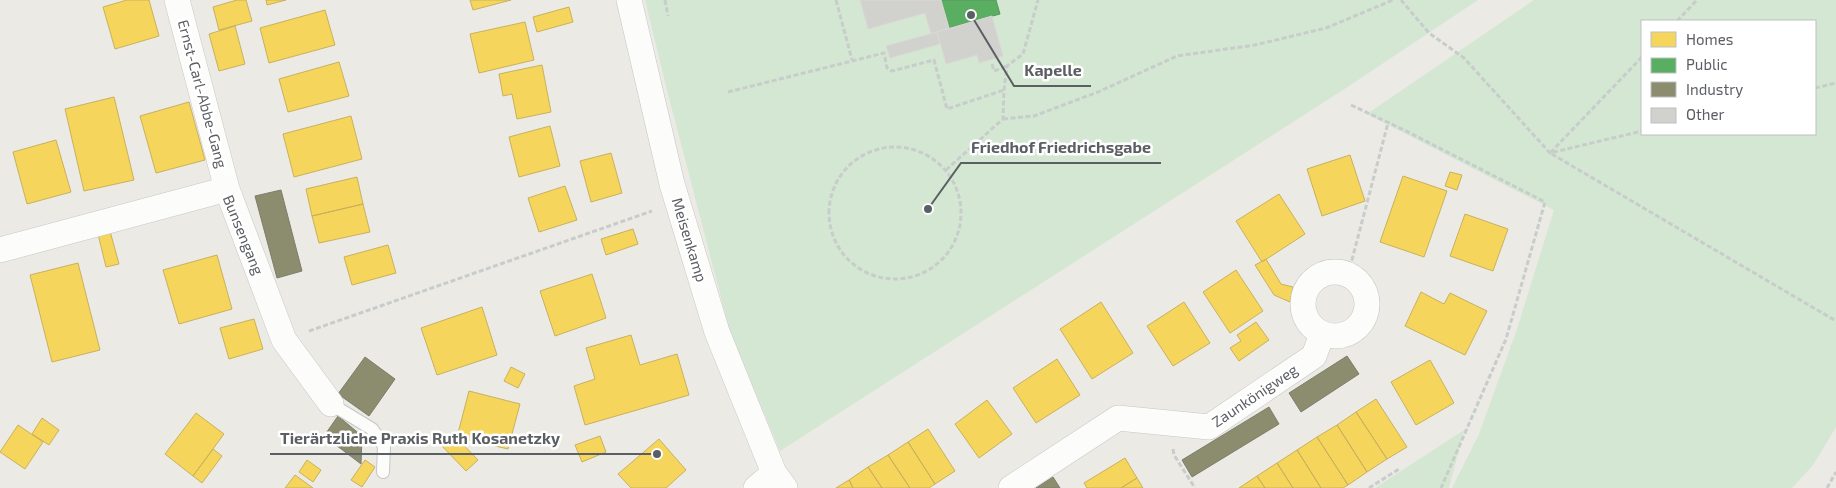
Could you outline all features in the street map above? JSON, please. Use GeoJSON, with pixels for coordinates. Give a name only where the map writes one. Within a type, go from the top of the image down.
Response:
{"type":"FeatureCollection","features":[{"type":"Feature","properties":{"kind":"street","name":"Ernst-Carl-Abbe-Gang"},"geometry":{"type":"LineString","coordinates":[[177,0],[227,189]]}},
{"type":"Feature","properties":{"kind":"street","name":"Meisenkamp"},"geometry":{"type":"LineString","coordinates":[[628,0],[677,202],[716,332],[771,483]]}},
{"type":"Feature","properties":{"kind":"street","name":"Bunsengang"},"geometry":{"type":"LineString","coordinates":[[0,250],[227,189],[284,340],[331,404]]}},
{"type":"Feature","properties":{"kind":"street"},"geometry":{"type":"LineString","coordinates":[[1340,272],[1348,275],[1360,284],[1364,290],[1367,302],[1366,314],[1354,331],[1344,336],[1333,337],[1322,334],[1314,329],[1304,314],[1303,301],[1306,289],[1314,279],[1326,274],[1340,272]]}},
{"type":"Feature","properties":{"kind":"street","name":"Zaunkönigweg"},"geometry":{"type":"LineString","coordinates":[[1011,488],[1118,418],[1209,427],[1314,356],[1322,334]]}},
{"type":"Feature","properties":{"kind":"lane"},"geometry":{"type":"LineString","coordinates":[[331,404],[372,428],[384,446],[383,472]]}},
{"type":"Feature","properties":{"kind":"path"},"geometry":{"type":"LineString","coordinates":[[665,0],[668,16]]}},
{"type":"Feature","properties":{"kind":"path"},"geometry":{"type":"LineString","coordinates":[[836,0],[852,60]]}},
{"type":"Feature","properties":{"kind":"path"},"geometry":{"type":"LineString","coordinates":[[992,64],[994,71],[1007,66],[1022,54],[1038,0]]}},
{"type":"Feature","properties":{"kind":"path"},"geometry":{"type":"LineString","coordinates":[[946,170],[1003,119],[1034,116],[1098,92],[1177,56],[1255,45],[1326,28],[1393,0]]}},
{"type":"Feature","properties":{"kind":"path"},"geometry":{"type":"LineString","coordinates":[[1401,0],[1429,33],[1464,58],[1550,153],[1836,321]]}},
{"type":"Feature","properties":{"kind":"path"},"geometry":{"type":"LineString","coordinates":[[1678,20],[1697,0]]}},
{"type":"Feature","properties":{"kind":"path"},"geometry":{"type":"LineString","coordinates":[[728,92],[886,53],[887,68],[892,71],[934,60],[947,109],[1004,90]]}},
{"type":"Feature","properties":{"kind":"path"},"geometry":{"type":"LineString","coordinates":[[1550,153],[1641,58]]}},
{"type":"Feature","properties":{"kind":"path"},"geometry":{"type":"LineString","coordinates":[[1003,119],[1007,66]]}},
{"type":"Feature","properties":{"kind":"path"},"geometry":{"type":"LineString","coordinates":[[1816,88],[1836,83]]}},
{"type":"Feature","properties":{"kind":"path"},"geometry":{"type":"LineString","coordinates":[[1351,105],[1545,202],[1506,339],[1441,488]]}},
{"type":"Feature","properties":{"kind":"path"},"geometry":{"type":"LineString","coordinates":[[1348,275],[1388,123]]}},
{"type":"Feature","properties":{"kind":"path"},"geometry":{"type":"LineString","coordinates":[[1550,153],[1641,130]]}},
{"type":"Feature","properties":{"kind":"path"},"geometry":{"type":"LineString","coordinates":[[887,146],[909,147],[930,156],[946,170],[957,189],[961,211],[958,232],[949,252],[932,268],[913,277],[891,280],[870,275],[851,263],[837,246],[829,226],[828,204],[835,183],[848,165],[866,152],[887,146]]}},
{"type":"Feature","properties":{"kind":"path"},"geometry":{"type":"LineString","coordinates":[[284,340],[677,202]]}},
{"type":"Feature","properties":{"kind":"path"},"geometry":{"type":"LineString","coordinates":[[1171,423],[1174,455],[1195,488]]}},
{"type":"Feature","properties":{"kind":"path"},"geometry":{"type":"LineString","coordinates":[[1368,488],[1399,469]]}},
{"type":"Feature","properties":{"kind":"path"},"geometry":{"type":"LineString","coordinates":[[1827,488],[1836,472]]}},
{"type":"Feature","properties":{"kind":"green space"},"geometry":{"type":"Polygon","coordinates":[[[645,0],[1478,0],[1349,86],[780,451],[729,328],[645,0]]]}},
{"type":"Feature","properties":{"kind":"green space"},"geometry":{"type":"Polygon","coordinates":[[[1534,0],[1836,0],[1836,427],[1813,465],[1792,488],[1452,488],[1479,434],[1517,329],[1554,210],[1367,114],[1534,0]]]}},
{"type":"Feature","properties":{"kind":"green space"},"geometry":{"type":"Polygon","coordinates":[[[1464,430],[1449,488],[1375,488],[1464,430]]]}},
{"type":"Feature","properties":{"kind":"building: Homes"},"geometry":{"type":"Polygon","coordinates":[[[127,0],[149,0],[159,36],[115,49],[103,7],[127,0]]]}},
{"type":"Feature","properties":{"kind":"building: Homes"},"geometry":{"type":"Polygon","coordinates":[[[237,0],[246,0],[252,21],[219,30],[213,7],[237,0]]]}},
{"type":"Feature","properties":{"kind":"building: Homes"},"geometry":{"type":"Polygon","coordinates":[[[266,0],[286,0],[267,5],[266,0]]]}},
{"type":"Feature","properties":{"kind":"building: Homes"},"geometry":{"type":"Polygon","coordinates":[[[470,0],[511,0],[473,10],[470,0]]]}},
{"type":"Feature","properties":{"kind":"building: Homes"},"geometry":{"type":"Polygon","coordinates":[[[569,7],[573,22],[537,32],[533,17],[569,7]]]}},
{"type":"Feature","properties":{"kind":"building: Homes"},"geometry":{"type":"Polygon","coordinates":[[[325,10],[335,45],[269,63],[260,28],[325,10]]]}},
{"type":"Feature","properties":{"kind":"building: Homes"},"geometry":{"type":"Polygon","coordinates":[[[525,22],[534,60],[479,73],[470,34],[525,22]]]}},
{"type":"Feature","properties":{"kind":"building: Homes"},"geometry":{"type":"Polygon","coordinates":[[[235,26],[245,64],[219,71],[209,34],[235,26]]]}},
{"type":"Feature","properties":{"kind":"building: Homes"},"geometry":{"type":"Polygon","coordinates":[[[339,62],[349,96],[288,112],[279,79],[339,62]]]}},
{"type":"Feature","properties":{"kind":"building: Homes"},"geometry":{"type":"Polygon","coordinates":[[[542,65],[551,112],[517,119],[512,94],[503,96],[499,74],[542,65]]]}},
{"type":"Feature","properties":{"kind":"building: Homes"},"geometry":{"type":"Polygon","coordinates":[[[114,97],[134,180],[84,191],[65,109],[114,97]]]}},
{"type":"Feature","properties":{"kind":"building: Homes"},"geometry":{"type":"Polygon","coordinates":[[[189,102],[205,160],[156,173],[140,116],[189,102]]]}},
{"type":"Feature","properties":{"kind":"building: Homes"},"geometry":{"type":"Polygon","coordinates":[[[351,116],[362,159],[294,177],[283,134],[351,116]]]}},
{"type":"Feature","properties":{"kind":"building: Homes"},"geometry":{"type":"Polygon","coordinates":[[[550,126],[560,166],[519,177],[509,137],[550,126]]]}},
{"type":"Feature","properties":{"kind":"building: Homes"},"geometry":{"type":"Polygon","coordinates":[[[56,140],[71,192],[27,204],[13,152],[56,140]]]}},
{"type":"Feature","properties":{"kind":"building: Homes"},"geometry":{"type":"Polygon","coordinates":[[[611,153],[622,193],[591,202],[580,161],[611,153]]]}},
{"type":"Feature","properties":{"kind":"building: Homes"},"geometry":{"type":"Polygon","coordinates":[[[1350,155],[1365,201],[1322,216],[1307,169],[1350,155]]]}},
{"type":"Feature","properties":{"kind":"building: Homes"},"geometry":{"type":"Polygon","coordinates":[[[1450,172],[1462,175],[1457,190],[1445,186],[1450,172]]]}},
{"type":"Feature","properties":{"kind":"building: Homes"},"geometry":{"type":"Polygon","coordinates":[[[1403,176],[1447,191],[1424,257],[1380,242],[1403,176]]]}},
{"type":"Feature","properties":{"kind":"building: Homes"},"geometry":{"type":"Polygon","coordinates":[[[357,177],[363,204],[312,216],[306,189],[357,177]]]}},
{"type":"Feature","properties":{"kind":"building: Homes"},"geometry":{"type":"Polygon","coordinates":[[[565,186],[577,220],[539,232],[528,198],[565,186]]]}},
{"type":"Feature","properties":{"kind":"building: Homes"},"geometry":{"type":"Polygon","coordinates":[[[1279,194],[1305,234],[1262,262],[1236,221],[1279,194]]]}},
{"type":"Feature","properties":{"kind":"building: Homes"},"geometry":{"type":"Polygon","coordinates":[[[363,204],[370,232],[319,243],[312,216],[363,204]]]}},
{"type":"Feature","properties":{"kind":"building: Homes"},"geometry":{"type":"Polygon","coordinates":[[[1465,214],[1508,229],[1493,271],[1450,256],[1465,214]]]}},
{"type":"Feature","properties":{"kind":"building: Homes"},"geometry":{"type":"Polygon","coordinates":[[[633,229],[638,244],[606,255],[601,239],[633,229]]]}},
{"type":"Feature","properties":{"kind":"building: Homes"},"geometry":{"type":"Polygon","coordinates":[[[110,231],[119,264],[106,267],[98,234],[110,231]]]}},
{"type":"Feature","properties":{"kind":"building: Homes"},"geometry":{"type":"Polygon","coordinates":[[[388,245],[396,273],[352,285],[344,257],[388,245]]]}},
{"type":"Feature","properties":{"kind":"building: Homes"},"geometry":{"type":"Polygon","coordinates":[[[217,255],[232,309],[179,324],[163,270],[217,255]]]}},
{"type":"Feature","properties":{"kind":"building: Homes"},"geometry":{"type":"Polygon","coordinates":[[[1266,259],[1281,284],[1293,287],[1290,302],[1274,295],[1255,265],[1266,259]]]}},
{"type":"Feature","properties":{"kind":"building: Homes"},"geometry":{"type":"Polygon","coordinates":[[[78,263],[100,350],[52,362],[30,275],[78,263]]]}},
{"type":"Feature","properties":{"kind":"building: Homes"},"geometry":{"type":"Polygon","coordinates":[[[1236,270],[1263,311],[1230,333],[1203,292],[1236,270]]]}},
{"type":"Feature","properties":{"kind":"building: Homes"},"geometry":{"type":"Polygon","coordinates":[[[592,274],[606,318],[555,336],[540,291],[592,274]]]}},
{"type":"Feature","properties":{"kind":"building: Homes"},"geometry":{"type":"Polygon","coordinates":[[[1421,292],[1444,304],[1450,293],[1487,311],[1465,355],[1405,326],[1421,292]]]}},
{"type":"Feature","properties":{"kind":"building: Homes"},"geometry":{"type":"Polygon","coordinates":[[[1101,302],[1133,353],[1092,379],[1060,329],[1101,302]]]}},
{"type":"Feature","properties":{"kind":"building: Homes"},"geometry":{"type":"Polygon","coordinates":[[[1184,302],[1210,343],[1173,366],[1147,326],[1184,302]]]}},
{"type":"Feature","properties":{"kind":"building: Homes"},"geometry":{"type":"Polygon","coordinates":[[[482,307],[497,355],[437,375],[421,328],[482,307]]]}},
{"type":"Feature","properties":{"kind":"building: Homes"},"geometry":{"type":"Polygon","coordinates":[[[254,319],[263,349],[229,359],[220,328],[254,319]]]}},
{"type":"Feature","properties":{"kind":"building: Homes"},"geometry":{"type":"Polygon","coordinates":[[[1256,322],[1269,340],[1239,361],[1230,348],[1241,341],[1237,335],[1256,322]]]}},
{"type":"Feature","properties":{"kind":"building: Homes"},"geometry":{"type":"Polygon","coordinates":[[[631,335],[640,365],[677,354],[689,395],[585,425],[574,386],[595,379],[586,348],[631,335]]]}},
{"type":"Feature","properties":{"kind":"building: Homes"},"geometry":{"type":"Polygon","coordinates":[[[1057,359],[1080,395],[1036,423],[1013,388],[1057,359]]]}},
{"type":"Feature","properties":{"kind":"building: Homes"},"geometry":{"type":"Polygon","coordinates":[[[1430,360],[1454,403],[1416,425],[1391,382],[1430,360]]]}},
{"type":"Feature","properties":{"kind":"building: Homes"},"geometry":{"type":"Polygon","coordinates":[[[511,367],[525,374],[518,388],[504,381],[511,367]]]}},
{"type":"Feature","properties":{"kind":"building: Homes"},"geometry":{"type":"Polygon","coordinates":[[[469,391],[520,404],[508,449],[457,437],[469,391]]]}},
{"type":"Feature","properties":{"kind":"building: Homes"},"geometry":{"type":"Polygon","coordinates":[[[1376,399],[1407,447],[1387,459],[1356,412],[1376,399]]]}},
{"type":"Feature","properties":{"kind":"building: Homes"},"geometry":{"type":"Polygon","coordinates":[[[987,400],[1012,434],[979,458],[955,424],[987,400]]]}},
{"type":"Feature","properties":{"kind":"building: Homes"},"geometry":{"type":"Polygon","coordinates":[[[1356,412],[1387,459],[1367,472],[1337,425],[1356,412]]]}},
{"type":"Feature","properties":{"kind":"building: Homes"},"geometry":{"type":"Polygon","coordinates":[[[196,413],[224,434],[193,476],[165,454],[196,413]]]}},
{"type":"Feature","properties":{"kind":"building: Homes"},"geometry":{"type":"Polygon","coordinates":[[[42,418],[59,430],[49,445],[32,434],[42,418]]]}},
{"type":"Feature","properties":{"kind":"building: Homes"},"geometry":{"type":"Polygon","coordinates":[[[18,425],[43,442],[25,469],[0,452],[18,425]]]}},
{"type":"Feature","properties":{"kind":"building: Homes"},"geometry":{"type":"Polygon","coordinates":[[[1337,425],[1367,472],[1348,485],[1317,437],[1337,425]]]}},
{"type":"Feature","properties":{"kind":"building: Homes"},"geometry":{"type":"Polygon","coordinates":[[[928,429],[955,471],[935,484],[908,442],[928,429]]]}},
{"type":"Feature","properties":{"kind":"building: Homes"},"geometry":{"type":"Polygon","coordinates":[[[452,433],[478,460],[466,471],[440,444],[452,433]]]}},
{"type":"Feature","properties":{"kind":"building: Homes"},"geometry":{"type":"Polygon","coordinates":[[[600,436],[606,452],[582,462],[575,445],[600,436]]]}},
{"type":"Feature","properties":{"kind":"building: Homes"},"geometry":{"type":"Polygon","coordinates":[[[1317,437],[1348,485],[1343,488],[1321,488],[1297,450],[1317,437]]]}},
{"type":"Feature","properties":{"kind":"building: Homes"},"geometry":{"type":"Polygon","coordinates":[[[659,439],[686,470],[666,488],[631,488],[618,474],[659,439]]]}},
{"type":"Feature","properties":{"kind":"building: Homes"},"geometry":{"type":"Polygon","coordinates":[[[908,442],[935,484],[929,488],[910,488],[888,455],[908,442]]]}},
{"type":"Feature","properties":{"kind":"building: Homes"},"geometry":{"type":"Polygon","coordinates":[[[213,449],[222,456],[202,483],[193,476],[213,449]]]}},
{"type":"Feature","properties":{"kind":"building: Homes"},"geometry":{"type":"Polygon","coordinates":[[[1297,450],[1321,488],[1293,488],[1277,463],[1297,450]]]}},
{"type":"Feature","properties":{"kind":"building: Homes"},"geometry":{"type":"Polygon","coordinates":[[[888,455],[910,488],[882,488],[868,467],[888,455]]]}},
{"type":"Feature","properties":{"kind":"building: Homes"},"geometry":{"type":"Polygon","coordinates":[[[1125,458],[1137,478],[1121,488],[1087,488],[1084,483],[1125,458]]]}},
{"type":"Feature","properties":{"kind":"building: Homes"},"geometry":{"type":"Polygon","coordinates":[[[307,460],[321,470],[313,482],[299,472],[307,460]]]}},
{"type":"Feature","properties":{"kind":"building: Homes"},"geometry":{"type":"Polygon","coordinates":[[[365,460],[375,467],[362,487],[351,480],[365,460]]]}},
{"type":"Feature","properties":{"kind":"building: Homes"},"geometry":{"type":"Polygon","coordinates":[[[1277,463],[1293,488],[1265,488],[1257,476],[1277,463]]]}},
{"type":"Feature","properties":{"kind":"building: Homes"},"geometry":{"type":"Polygon","coordinates":[[[868,467],[882,488],[853,488],[849,480],[868,467]]]}},
{"type":"Feature","properties":{"kind":"building: Homes"},"geometry":{"type":"Polygon","coordinates":[[[295,475],[313,488],[285,488],[295,475]]]}},
{"type":"Feature","properties":{"kind":"building: Homes"},"geometry":{"type":"Polygon","coordinates":[[[1257,476],[1265,488],[1239,488],[1257,476]]]}},
{"type":"Feature","properties":{"kind":"building: Homes"},"geometry":{"type":"Polygon","coordinates":[[[1137,478],[1143,488],[1121,488],[1137,478]]]}},
{"type":"Feature","properties":{"kind":"building: Homes"},"geometry":{"type":"Polygon","coordinates":[[[849,480],[853,488],[836,488],[849,480]]]}},
{"type":"Feature","properties":{"kind":"building: Public"},"geometry":{"type":"Polygon","coordinates":[[[941,0],[996,0],[1000,14],[949,28],[941,0]]]}},
{"type":"Feature","properties":{"kind":"building: Industry"},"geometry":{"type":"Polygon","coordinates":[[[281,190],[302,271],[277,278],[255,196],[281,190]]]}},
{"type":"Feature","properties":{"kind":"building: Industry"},"geometry":{"type":"Polygon","coordinates":[[[1347,356],[1359,374],[1301,412],[1289,393],[1347,356]]]}},
{"type":"Feature","properties":{"kind":"building: Industry"},"geometry":{"type":"Polygon","coordinates":[[[365,357],[395,379],[369,416],[338,394],[365,357]]]}},
{"type":"Feature","properties":{"kind":"building: Industry"},"geometry":{"type":"Polygon","coordinates":[[[1269,407],[1279,424],[1192,477],[1182,460],[1269,407]]]}},
{"type":"Feature","properties":{"kind":"building: Industry"},"geometry":{"type":"Polygon","coordinates":[[[338,416],[362,436],[361,464],[324,436],[338,416]]]}},
{"type":"Feature","properties":{"kind":"building: Industry"},"geometry":{"type":"Polygon","coordinates":[[[1053,477],[1060,488],[1036,488],[1053,477]]]}},
{"type":"Feature","properties":{"kind":"building: Other"},"geometry":{"type":"Polygon","coordinates":[[[860,0],[941,0],[949,28],[931,34],[925,13],[868,29],[860,0]]]}},
{"type":"Feature","properties":{"kind":"building: Other"},"geometry":{"type":"Polygon","coordinates":[[[992,16],[1003,56],[979,63],[977,55],[946,64],[937,32],[992,16]]]}},
{"type":"Feature","properties":{"kind":"building: Other"},"geometry":{"type":"Polygon","coordinates":[[[937,32],[940,44],[890,58],[886,46],[937,32]]]}},
{"type":"Feature","properties":{"kind":"place","name":"Kapelle"},"geometry":{"type":"Point","coordinates":[971,15]}},
{"type":"Feature","properties":{"kind":"place","name":"Friedhof Friedrichsgabe"},"geometry":{"type":"Point","coordinates":[928,209]}},
{"type":"Feature","properties":{"kind":"place","name":"Tierärtzliche Praxis Ruth Kosanetzky"},"geometry":{"type":"Point","coordinates":[657,454]}}]}
